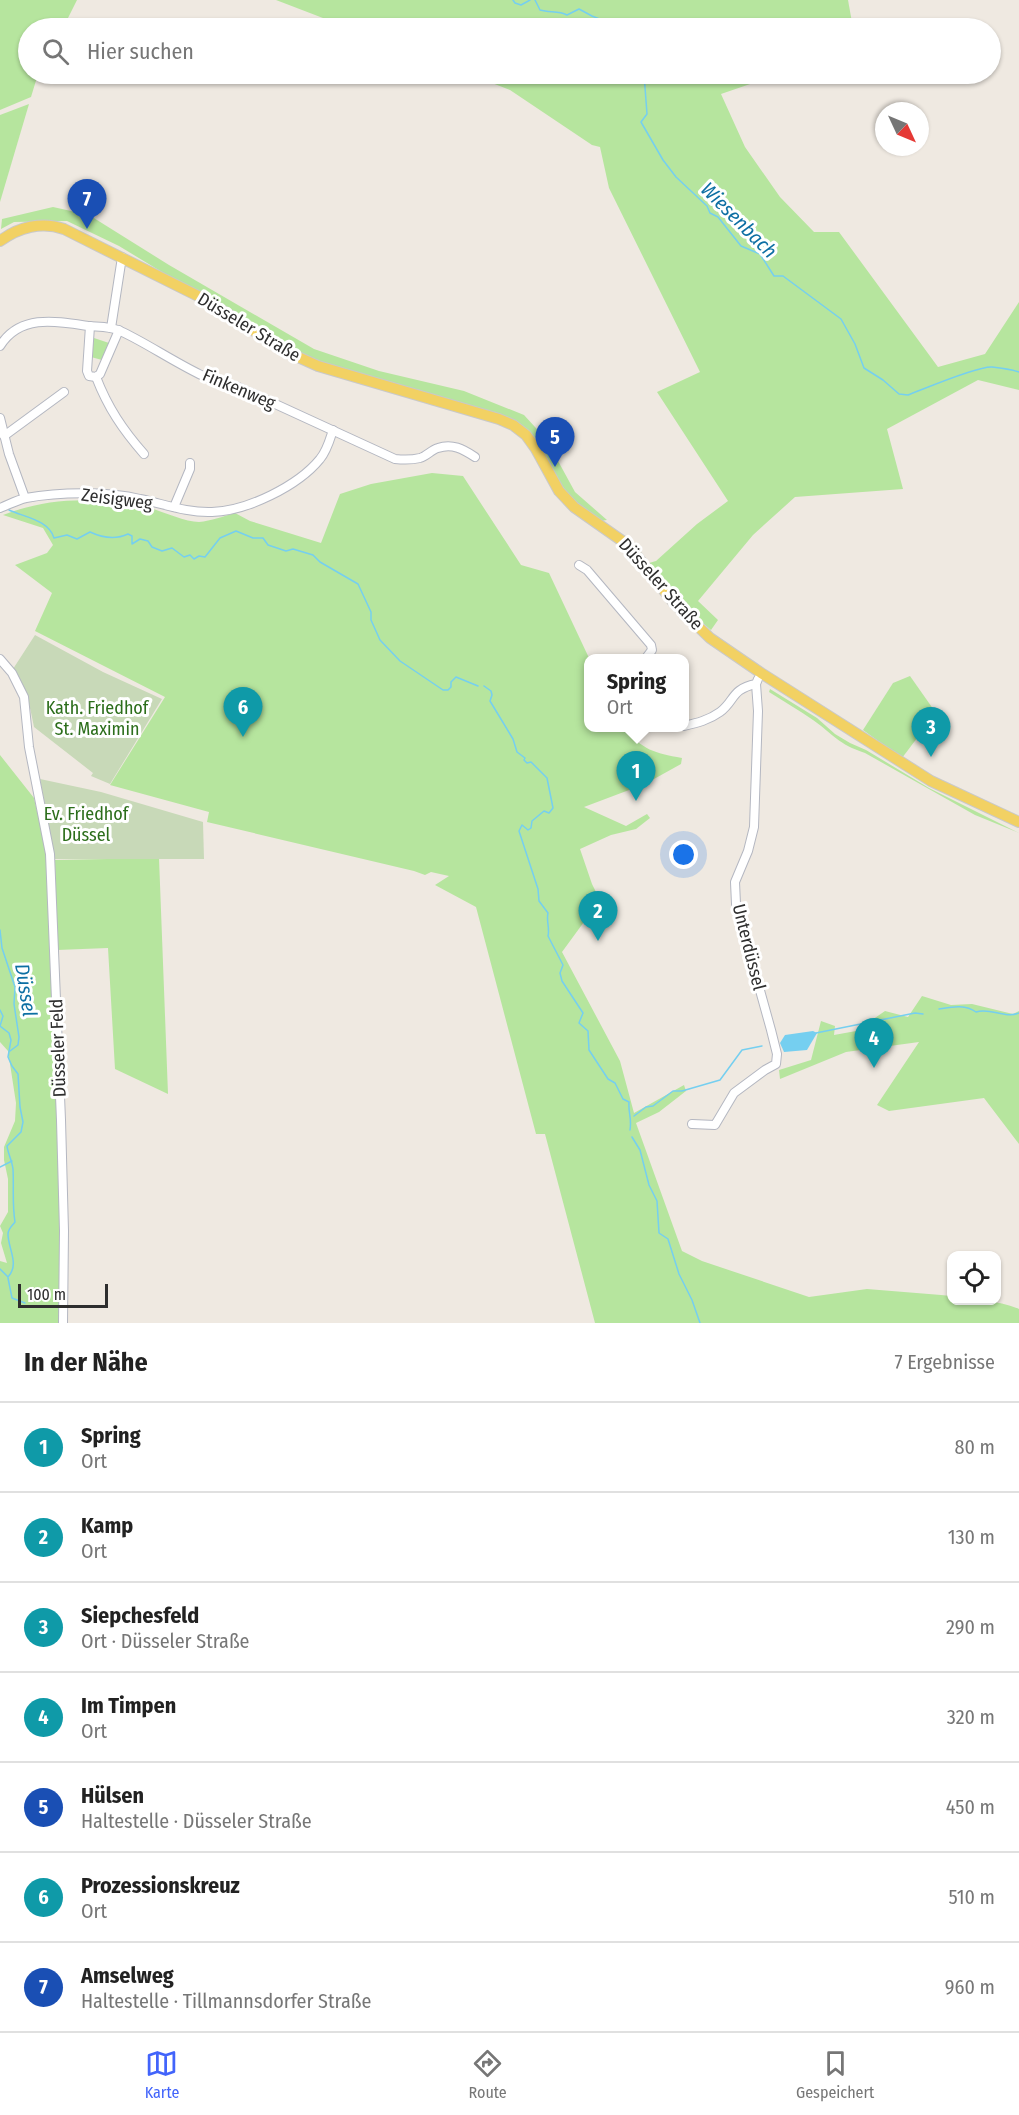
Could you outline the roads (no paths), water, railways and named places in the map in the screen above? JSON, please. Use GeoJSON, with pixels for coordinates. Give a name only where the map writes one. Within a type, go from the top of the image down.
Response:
{"type":"FeatureCollection","features":[{"type":"Feature","properties":{"kind":"main road","name":"Düsseler Straße"},"geometry":{"type":"LineString","coordinates":[[0,241],[15,231],[26,228],[52,226],[64,229],[206,300],[233,319],[302,360],[500,419],[513,425],[532,442],[559,491],[574,507],[628,545],[674,603],[710,638],[758,679],[931,781],[1019,822]]}},
{"type":"Feature","properties":{"kind":"street"},"geometry":{"type":"LineString","coordinates":[[96,377],[100,374],[115,329],[122,257]]}},
{"type":"Feature","properties":{"kind":"street","name":"Finkenweg"},"geometry":{"type":"LineString","coordinates":[[0,346],[11,334],[35,322],[52,321],[115,329],[214,381],[236,386],[395,459],[423,458],[436,448],[449,446],[463,449],[475,457]]}},
{"type":"Feature","properties":{"kind":"street"},"geometry":{"type":"LineString","coordinates":[[90,326],[87,371],[89,376],[96,377]]}},
{"type":"Feature","properties":{"kind":"street"},"geometry":{"type":"LineString","coordinates":[[96,377],[122,428],[144,454]]}},
{"type":"Feature","properties":{"kind":"street"},"geometry":{"type":"LineString","coordinates":[[4,436],[64,392]]}},
{"type":"Feature","properties":{"kind":"street"},"geometry":{"type":"LineString","coordinates":[[0,417],[4,436],[4,456],[25,498]]}},
{"type":"Feature","properties":{"kind":"street","name":"Zeisigweg"},"geometry":{"type":"LineString","coordinates":[[0,508],[25,498],[85,493],[137,498],[192,511],[213,512],[229,509],[271,496],[307,473],[322,457],[333,430]]}},
{"type":"Feature","properties":{"kind":"street","name":"Zeisigweg"},"geometry":{"type":"LineString","coordinates":[[174,507],[190,469],[190,463]]}},
{"type":"Feature","properties":{"kind":"street"},"geometry":{"type":"LineString","coordinates":[[579,565],[587,570],[651,645],[652,650],[649,654]]}},
{"type":"Feature","properties":{"kind":"street","name":"Düsseler Feld"},"geometry":{"type":"LineString","coordinates":[[0,659],[12,673],[24,697],[34,774],[50,854],[61,1120],[64,1230],[63,1323]]}},
{"type":"Feature","properties":{"kind":"street"},"geometry":{"type":"LineString","coordinates":[[689,725],[704,721],[721,711],[739,691],[758,679]]}},
{"type":"Feature","properties":{"kind":"street","name":"Unterdüssel"},"geometry":{"type":"LineString","coordinates":[[692,1124],[715,1125],[734,1093],[776,1064],[777,1054],[736,904],[735,882],[748,851],[754,827],[758,679]]}},
{"type":"Feature","properties":{"kind":"water"},"geometry":{"type":"Polygon","coordinates":[[[813,1031],[817,1033],[807,1050],[784,1052],[780,1043],[785,1035],[813,1031]]]}},
{"type":"Feature","properties":{"kind":"waterway","name":"Wiesenbach"},"geometry":{"type":"LineString","coordinates":[[513,0],[521,5],[530,0]]}},
{"type":"Feature","properties":{"kind":"waterway","name":"Wiesenbach"},"geometry":{"type":"LineString","coordinates":[[535,0],[540,10],[567,15],[579,9],[597,18]]}},
{"type":"Feature","properties":{"kind":"waterway","name":"Wiesenbach"},"geometry":{"type":"LineString","coordinates":[[645,84],[647,114],[641,122],[663,160],[676,177],[707,206],[710,213],[718,217],[741,246],[760,254],[774,276],[783,276],[841,319],[855,344],[864,368],[899,394],[908,395],[985,368],[992,367],[1019,372]]}},
{"type":"Feature","properties":{"kind":"waterway"},"geometry":{"type":"LineString","coordinates":[[9,510],[42,523],[54,538],[67,535],[77,539],[90,532],[109,538],[128,534],[132,536],[132,544],[140,539],[148,541],[152,547],[162,551],[172,548],[184,557],[190,555],[194,559],[199,556],[205,557],[220,538],[236,531],[253,538],[263,538],[268,545],[286,551],[293,549],[313,555],[320,562],[358,584],[371,612],[371,620],[380,640],[400,661],[443,690],[448,690],[456,677],[478,686]]}},
{"type":"Feature","properties":{"kind":"waterway"},"geometry":{"type":"LineString","coordinates":[[484,686],[491,691],[490,701],[513,739],[517,752],[547,778],[553,808],[549,813],[544,811],[532,821],[531,828],[528,830],[522,825],[519,831],[538,889],[539,901],[548,913],[548,936],[563,965],[560,973],[562,981],[583,1013],[579,1023],[588,1031],[589,1050],[608,1079],[615,1083],[623,1099],[629,1102],[630,1130]]}},
{"type":"Feature","properties":{"kind":"waterway","name":"Düssel"},"geometry":{"type":"LineString","coordinates":[[0,930],[2,948],[15,987],[14,1004],[19,1037],[18,1045],[10,1051]]}},
{"type":"Feature","properties":{"kind":"waterway"},"geometry":{"type":"LineString","coordinates":[[939,1009],[958,1007],[976,1012],[987,1011],[1008,1015],[1019,1013]]}},
{"type":"Feature","properties":{"kind":"waterway","name":"Düssel"},"geometry":{"type":"LineString","coordinates":[[0,1010],[3,1016],[0,1026],[9,1033],[11,1040],[8,1057],[18,1074],[23,1122],[21,1132],[7,1146],[13,1169],[15,1222],[8,1234],[13,1267],[8,1277],[0,1269]]}},
{"type":"Feature","properties":{"kind":"waterway"},"geometry":{"type":"LineString","coordinates":[[816,1033],[915,1013],[923,1014]]}},
{"type":"Feature","properties":{"kind":"waterway"},"geometry":{"type":"LineString","coordinates":[[634,1116],[646,1107],[653,1106],[673,1091],[682,1091],[720,1080],[742,1050],[762,1046]]}},
{"type":"Feature","properties":{"kind":"waterway"},"geometry":{"type":"LineString","coordinates":[[632,1137],[640,1150],[649,1185],[657,1201],[659,1233],[668,1239],[679,1274],[700,1323]]}},
{"type":"Feature","properties":{"kind":"waterway"},"geometry":{"type":"LineString","coordinates":[[0,1167],[12,1161]]}},
{"type":"Feature","properties":{"kind":"waterway"},"geometry":{"type":"LineString","coordinates":[[8,1278],[12,1298],[25,1303]]}},
{"type":"Feature","properties":{"kind":"place","name":"Amselweg"},"geometry":{"type":"Point","coordinates":[87,229]}},
{"type":"Feature","properties":{"kind":"place","name":"Hülsen"},"geometry":{"type":"Point","coordinates":[555,467]}},
{"type":"Feature","properties":{"kind":"place","name":"Prozessionskreuz"},"geometry":{"type":"Point","coordinates":[243,737]}},
{"type":"Feature","properties":{"kind":"place","name":"Siepchesfeld"},"geometry":{"type":"Point","coordinates":[931,757]}},
{"type":"Feature","properties":{"kind":"place","name":"Spring"},"geometry":{"type":"Point","coordinates":[636,801]}},
{"type":"Feature","properties":{"kind":"place","name":"Kamp"},"geometry":{"type":"Point","coordinates":[598,941]}},
{"type":"Feature","properties":{"kind":"place","name":"Im Timpen"},"geometry":{"type":"Point","coordinates":[874,1068]}},
{"type":"Feature","properties":{"kind":"park label","name":"Kath. Friedhof St. Maximin"},"geometry":{"type":"Point","coordinates":[97,718]}},
{"type":"Feature","properties":{"kind":"park label","name":"Ev. Friedhof Düssel"},"geometry":{"type":"Point","coordinates":[86,824]}}]}
